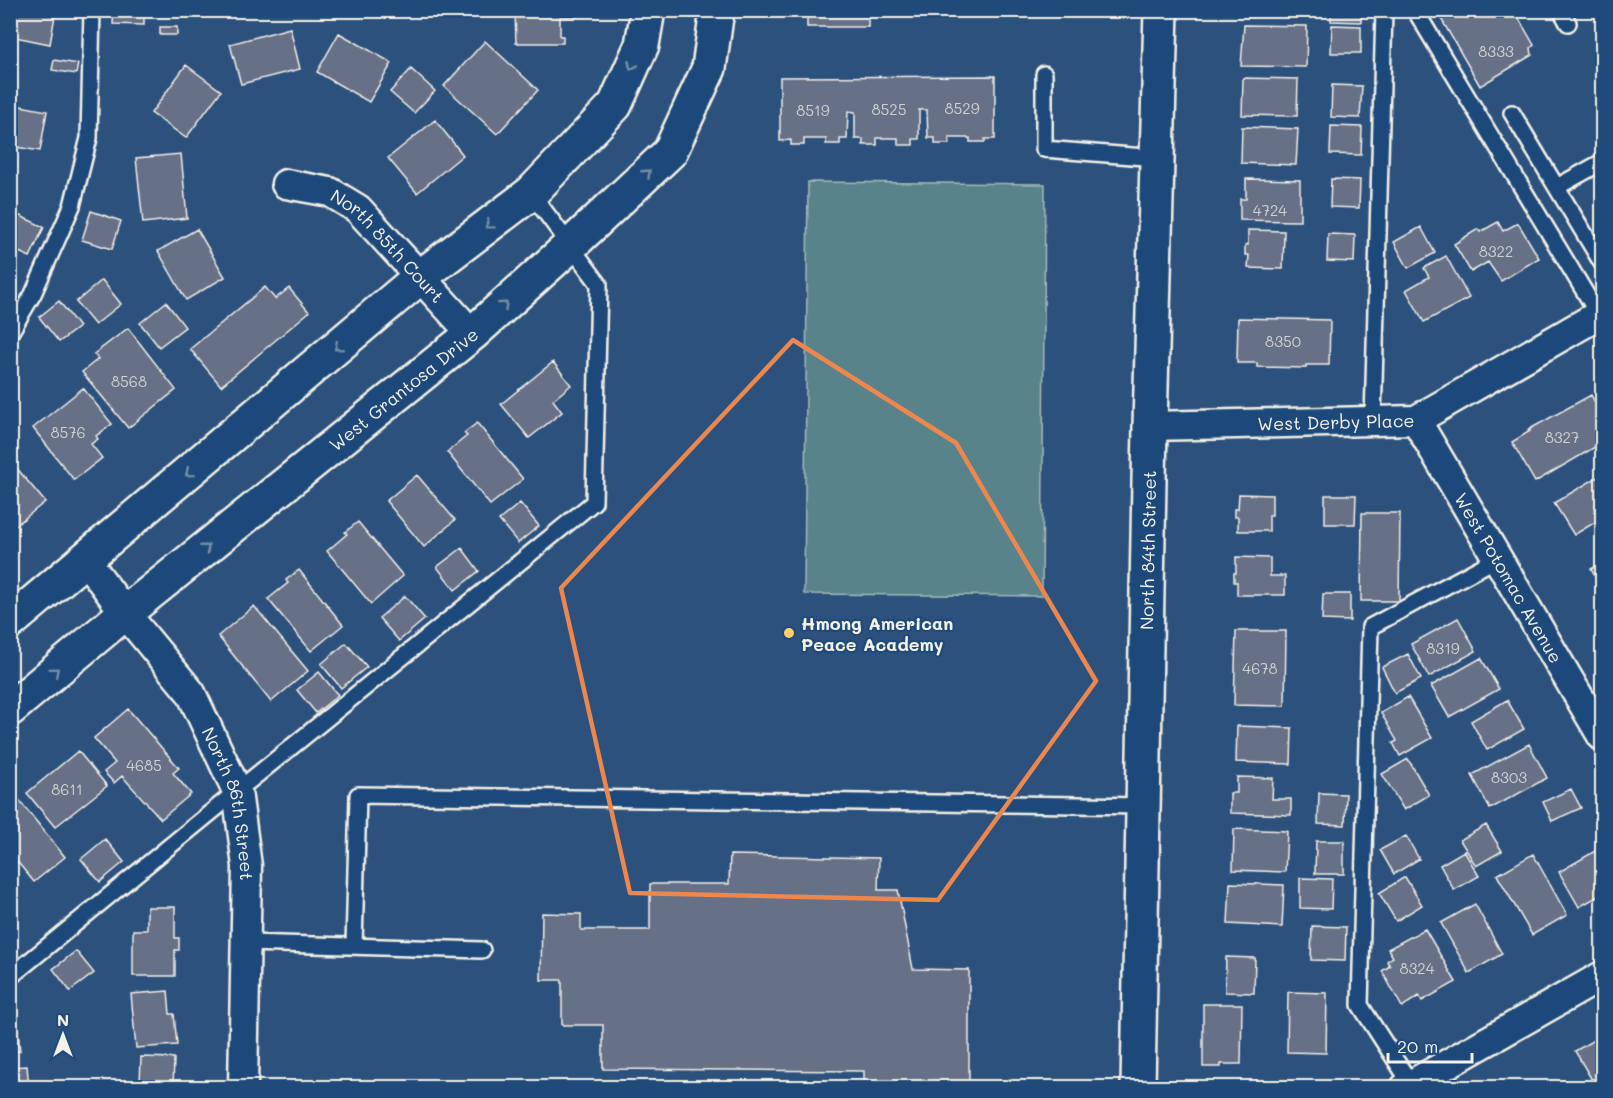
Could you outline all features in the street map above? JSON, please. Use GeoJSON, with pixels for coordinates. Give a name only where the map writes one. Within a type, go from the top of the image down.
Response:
{"type":"FeatureCollection","features":[{"type":"Feature","properties":{"kind":"street"},"geometry":{"type":"LineString","coordinates":[[10,622],[420,277],[531,193],[615,105],[642,45],[648,10]]}},
{"type":"Feature","properties":{"kind":"street","name":"West Grantosa Drive"},"geometry":{"type":"LineString","coordinates":[[10,709],[125,613],[472,334],[670,152],[709,68],[717,10]]}},
{"type":"Feature","properties":{"kind":"street","name":"North 84th Street"},"geometry":{"type":"LineString","coordinates":[[1138,1088],[1150,426],[1161,10]]}},
{"type":"Feature","properties":{"kind":"street","name":"North 85th Court"},"geometry":{"type":"LineString","coordinates":[[286,184],[330,192],[358,209],[472,334]]}},
{"type":"Feature","properties":{"kind":"street","name":"West Derby Place"},"geometry":{"type":"LineString","coordinates":[[1150,426],[1416,420],[1601,317]]}},
{"type":"Feature","properties":{"kind":"street","name":"West Potomac Avenue"},"geometry":{"type":"LineString","coordinates":[[1416,420],[1602,736]]}},
{"type":"Feature","properties":{"kind":"street","name":"North 86th Street"},"geometry":{"type":"LineString","coordinates":[[86,560],[125,613],[190,693],[237,791],[247,866],[243,1088]]}},
{"type":"Feature","properties":{"kind":"street"},"geometry":{"type":"LineString","coordinates":[[1408,1086],[1602,976]]}},
{"type":"Feature","properties":{"kind":"lane"},"geometry":{"type":"LineString","coordinates":[[10,333],[33,294],[72,206],[89,138],[92,10]]}},
{"type":"Feature","properties":{"kind":"lane"},"geometry":{"type":"LineString","coordinates":[[1372,421],[1384,10]]}},
{"type":"Feature","properties":{"kind":"lane"},"geometry":{"type":"LineString","coordinates":[[1415,10],[1601,317]]}},
{"type":"Feature","properties":{"kind":"lane"},"geometry":{"type":"LineString","coordinates":[[1044,74],[1044,149],[1157,158]]}},
{"type":"Feature","properties":{"kind":"lane"},"geometry":{"type":"LineString","coordinates":[[1512,112],[1602,263]]}},
{"type":"Feature","properties":{"kind":"lane"},"geometry":{"type":"LineString","coordinates":[[1557,187],[1602,162]]}},
{"type":"Feature","properties":{"kind":"lane"},"geometry":{"type":"LineString","coordinates":[[10,977],[594,502],[599,284],[531,193]]}},
{"type":"Feature","properties":{"kind":"lane"},"geometry":{"type":"LineString","coordinates":[[1408,1086],[1360,1005],[1370,627],[1498,558]]}},
{"type":"Feature","properties":{"kind":"lane"},"geometry":{"type":"LineString","coordinates":[[354,946],[358,795],[1143,807]]}},
{"type":"Feature","properties":{"kind":"lane"},"geometry":{"type":"LineString","coordinates":[[245,942],[482,950]]}},
{"type":"Feature","properties":{"kind":"highlighted area"},"geometry":{"type":"Polygon","coordinates":[[[793,340],[956,443],[1096,681],[938,900],[630,893],[561,588],[793,340]]]}},
{"type":"Feature","properties":{"kind":"green space"},"geometry":{"type":"Polygon","coordinates":[[[808,182],[1045,184],[1042,596],[804,594],[808,182]]]}},
{"type":"Feature","properties":{"kind":"building"},"geometry":{"type":"Polygon","coordinates":[[[10,10],[56,10],[50,44],[10,36],[10,10]]]}},
{"type":"Feature","properties":{"kind":"building"},"geometry":{"type":"Polygon","coordinates":[[[114,10],[144,10],[144,25],[113,24],[114,10]]]}},
{"type":"Feature","properties":{"kind":"building"},"geometry":{"type":"Polygon","coordinates":[[[515,10],[576,10],[576,17],[560,17],[560,36],[563,36],[563,43],[516,43],[515,10]]]}},
{"type":"Feature","properties":{"kind":"building"},"geometry":{"type":"Polygon","coordinates":[[[807,10],[868,10],[868,27],[807,27],[807,10]]]}},
{"type":"Feature","properties":{"kind":"building"},"geometry":{"type":"Polygon","coordinates":[[[1243,10],[1309,10],[1309,14],[1243,14],[1243,10]]]}},
{"type":"Feature","properties":{"kind":"building"},"geometry":{"type":"Polygon","coordinates":[[[1331,10],[1361,10],[1361,22],[1331,21],[1331,10]]]}},
{"type":"Feature","properties":{"kind":"building"},"geometry":{"type":"Polygon","coordinates":[[[1436,10],[1514,10],[1534,45],[1531,48],[1532,55],[1480,86],[1436,10]]]}},
{"type":"Feature","properties":{"kind":"building"},"geometry":{"type":"Polygon","coordinates":[[[1244,25],[1307,26],[1306,67],[1241,66],[1244,25]]]}},
{"type":"Feature","properties":{"kind":"building"},"geometry":{"type":"Polygon","coordinates":[[[1332,25],[1361,26],[1361,53],[1331,53],[1332,25]]]}},
{"type":"Feature","properties":{"kind":"building"},"geometry":{"type":"Polygon","coordinates":[[[160,27],[177,27],[177,35],[160,35],[160,27]]]}},
{"type":"Feature","properties":{"kind":"building"},"geometry":{"type":"Polygon","coordinates":[[[290,28],[300,69],[241,84],[230,44],[290,28]]]}},
{"type":"Feature","properties":{"kind":"building"},"geometry":{"type":"Polygon","coordinates":[[[339,33],[392,63],[369,102],[317,72],[339,33]]]}},
{"type":"Feature","properties":{"kind":"building"},"geometry":{"type":"Polygon","coordinates":[[[485,41],[538,90],[497,134],[444,86],[485,41]]]}},
{"type":"Feature","properties":{"kind":"building"},"geometry":{"type":"Polygon","coordinates":[[[54,60],[78,64],[76,74],[52,70],[54,60]]]}},
{"type":"Feature","properties":{"kind":"building"},"geometry":{"type":"Polygon","coordinates":[[[186,65],[221,91],[186,138],[151,113],[186,65]]]}},
{"type":"Feature","properties":{"kind":"building"},"geometry":{"type":"Polygon","coordinates":[[[411,69],[435,91],[414,113],[390,92],[411,69]]]}},
{"type":"Feature","properties":{"kind":"building"},"geometry":{"type":"Polygon","coordinates":[[[995,76],[995,139],[970,142],[970,138],[949,138],[949,144],[935,144],[935,138],[928,138],[927,110],[919,110],[919,139],[913,139],[913,145],[898,145],[898,138],[877,138],[877,145],[863,145],[863,139],[855,139],[855,112],[848,111],[847,139],[840,139],[840,144],[826,144],[826,139],[804,139],[804,145],[791,145],[791,140],[780,141],[780,77],[995,76]]]}},
{"type":"Feature","properties":{"kind":"building"},"geometry":{"type":"Polygon","coordinates":[[[1243,78],[1298,79],[1297,116],[1242,115],[1243,78]]]}},
{"type":"Feature","properties":{"kind":"building"},"geometry":{"type":"Polygon","coordinates":[[[1332,85],[1362,86],[1360,118],[1331,117],[1332,85]]]}},
{"type":"Feature","properties":{"kind":"building"},"geometry":{"type":"Polygon","coordinates":[[[10,104],[47,111],[40,151],[10,146],[10,104]]]}},
{"type":"Feature","properties":{"kind":"building"},"geometry":{"type":"Polygon","coordinates":[[[435,120],[463,155],[417,193],[388,158],[435,120]]]}},
{"type":"Feature","properties":{"kind":"building"},"geometry":{"type":"Polygon","coordinates":[[[1331,126],[1362,127],[1361,155],[1330,154],[1331,126]]]}},
{"type":"Feature","properties":{"kind":"building"},"geometry":{"type":"Polygon","coordinates":[[[1242,127],[1298,129],[1296,165],[1241,163],[1242,127]]]}},
{"type":"Feature","properties":{"kind":"building"},"geometry":{"type":"Polygon","coordinates":[[[181,154],[187,218],[143,223],[136,158],[181,154]]]}},
{"type":"Feature","properties":{"kind":"building"},"geometry":{"type":"Polygon","coordinates":[[[1246,179],[1300,180],[1300,221],[1240,220],[1240,199],[1246,199],[1246,179]]]}},
{"type":"Feature","properties":{"kind":"building"},"geometry":{"type":"Polygon","coordinates":[[[1331,179],[1360,180],[1359,208],[1330,207],[1331,179]]]}},
{"type":"Feature","properties":{"kind":"building"},"geometry":{"type":"Polygon","coordinates":[[[91,211],[121,221],[112,249],[82,240],[91,211]]]}},
{"type":"Feature","properties":{"kind":"building"},"geometry":{"type":"Polygon","coordinates":[[[16,214],[44,227],[30,257],[10,248],[10,225],[16,214]]]}},
{"type":"Feature","properties":{"kind":"building"},"geometry":{"type":"Polygon","coordinates":[[[1498,222],[1503,231],[1518,223],[1539,258],[1501,281],[1488,262],[1471,272],[1454,244],[1478,229],[1480,232],[1498,222]]]}},
{"type":"Feature","properties":{"kind":"building"},"geometry":{"type":"Polygon","coordinates":[[[1421,227],[1435,253],[1408,268],[1394,242],[1421,227]]]}},
{"type":"Feature","properties":{"kind":"building"},"geometry":{"type":"Polygon","coordinates":[[[197,229],[225,277],[186,300],[158,251],[197,229]]]}},
{"type":"Feature","properties":{"kind":"building"},"geometry":{"type":"Polygon","coordinates":[[[1248,230],[1284,231],[1283,269],[1248,268],[1249,255],[1245,255],[1245,245],[1248,245],[1248,230]]]}},
{"type":"Feature","properties":{"kind":"building"},"geometry":{"type":"Polygon","coordinates":[[[1328,234],[1355,235],[1354,262],[1327,261],[1328,234]]]}},
{"type":"Feature","properties":{"kind":"building"},"geometry":{"type":"Polygon","coordinates":[[[1446,256],[1469,298],[1424,322],[1406,290],[1429,277],[1424,268],[1446,256]]]}},
{"type":"Feature","properties":{"kind":"building"},"geometry":{"type":"Polygon","coordinates":[[[102,280],[121,304],[95,325],[76,302],[102,280]]]}},
{"type":"Feature","properties":{"kind":"building"},"geometry":{"type":"Polygon","coordinates":[[[265,287],[275,299],[289,288],[309,312],[221,386],[190,349],[265,287]]]}},
{"type":"Feature","properties":{"kind":"building"},"geometry":{"type":"Polygon","coordinates":[[[59,301],[79,327],[59,342],[39,317],[59,301]]]}},
{"type":"Feature","properties":{"kind":"building"},"geometry":{"type":"Polygon","coordinates":[[[166,302],[185,327],[159,347],[140,323],[166,302]]]}},
{"type":"Feature","properties":{"kind":"building"},"geometry":{"type":"Polygon","coordinates":[[[1238,318],[1330,320],[1329,365],[1306,365],[1306,368],[1257,367],[1257,363],[1237,363],[1238,318]]]}},
{"type":"Feature","properties":{"kind":"building"},"geometry":{"type":"Polygon","coordinates":[[[128,328],[176,390],[128,428],[82,372],[98,359],[94,354],[128,328]]]}},
{"type":"Feature","properties":{"kind":"building"},"geometry":{"type":"Polygon","coordinates":[[[553,362],[571,385],[553,400],[562,412],[529,438],[501,404],[553,362]]]}},
{"type":"Feature","properties":{"kind":"building"},"geometry":{"type":"Polygon","coordinates":[[[83,388],[112,424],[96,436],[98,439],[91,444],[102,458],[74,480],[33,428],[83,388]]]}},
{"type":"Feature","properties":{"kind":"building"},"geometry":{"type":"Polygon","coordinates":[[[1591,395],[1602,415],[1602,443],[1535,482],[1512,442],[1530,431],[1528,430],[1591,395]]]}},
{"type":"Feature","properties":{"kind":"building"},"geometry":{"type":"Polygon","coordinates":[[[477,423],[523,479],[490,505],[447,452],[467,436],[464,433],[477,423]]]}},
{"type":"Feature","properties":{"kind":"building"},"geometry":{"type":"Polygon","coordinates":[[[10,460],[45,502],[15,526],[10,520],[10,460]]]}},
{"type":"Feature","properties":{"kind":"building"},"geometry":{"type":"Polygon","coordinates":[[[417,475],[455,520],[424,547],[386,501],[417,475]]]}},
{"type":"Feature","properties":{"kind":"building"},"geometry":{"type":"Polygon","coordinates":[[[1601,475],[1602,518],[1574,535],[1554,503],[1601,475]]]}},
{"type":"Feature","properties":{"kind":"building"},"geometry":{"type":"Polygon","coordinates":[[[1239,494],[1272,495],[1269,531],[1238,531],[1238,517],[1234,517],[1234,509],[1238,509],[1239,494]]]}},
{"type":"Feature","properties":{"kind":"building"},"geometry":{"type":"Polygon","coordinates":[[[1325,495],[1356,495],[1355,524],[1325,524],[1325,495]]]}},
{"type":"Feature","properties":{"kind":"building"},"geometry":{"type":"Polygon","coordinates":[[[520,503],[539,526],[518,543],[499,520],[520,503]]]}},
{"type":"Feature","properties":{"kind":"building"},"geometry":{"type":"Polygon","coordinates":[[[1362,513],[1400,513],[1399,601],[1361,601],[1362,513]]]}},
{"type":"Feature","properties":{"kind":"building"},"geometry":{"type":"Polygon","coordinates":[[[358,522],[403,576],[371,604],[327,551],[358,522]]]}},
{"type":"Feature","properties":{"kind":"building"},"geometry":{"type":"Polygon","coordinates":[[[462,548],[479,571],[455,590],[437,567],[462,548]]]}},
{"type":"Feature","properties":{"kind":"building"},"geometry":{"type":"Polygon","coordinates":[[[1236,557],[1270,558],[1270,576],[1285,576],[1285,595],[1237,595],[1237,582],[1234,582],[1236,557]]]}},
{"type":"Feature","properties":{"kind":"building"},"geometry":{"type":"Polygon","coordinates":[[[1602,563],[1602,589],[1591,569],[1602,563]]]}},
{"type":"Feature","properties":{"kind":"building"},"geometry":{"type":"Polygon","coordinates":[[[299,570],[343,625],[311,651],[268,599],[288,583],[286,580],[299,570]]]}},
{"type":"Feature","properties":{"kind":"building"},"geometry":{"type":"Polygon","coordinates":[[[1323,594],[1350,594],[1350,621],[1322,620],[1323,594]]]}},
{"type":"Feature","properties":{"kind":"building"},"geometry":{"type":"Polygon","coordinates":[[[405,596],[425,619],[399,641],[379,618],[405,596]]]}},
{"type":"Feature","properties":{"kind":"building"},"geometry":{"type":"Polygon","coordinates":[[[254,606],[308,671],[271,702],[218,636],[254,606]]]}},
{"type":"Feature","properties":{"kind":"building"},"geometry":{"type":"Polygon","coordinates":[[[1458,618],[1476,651],[1429,677],[1411,644],[1458,618]]]}},
{"type":"Feature","properties":{"kind":"building"},"geometry":{"type":"Polygon","coordinates":[[[1236,631],[1286,631],[1285,706],[1234,705],[1236,631]]]}},
{"type":"Feature","properties":{"kind":"building"},"geometry":{"type":"Polygon","coordinates":[[[346,643],[367,667],[341,688],[321,664],[346,643]]]}},
{"type":"Feature","properties":{"kind":"building"},"geometry":{"type":"Polygon","coordinates":[[[1408,654],[1421,679],[1395,693],[1382,667],[1408,654]]]}},
{"type":"Feature","properties":{"kind":"building"},"geometry":{"type":"Polygon","coordinates":[[[1481,658],[1499,689],[1449,717],[1431,686],[1481,658]]]}},
{"type":"Feature","properties":{"kind":"building"},"geometry":{"type":"Polygon","coordinates":[[[319,672],[338,695],[316,713],[297,690],[319,672]]]}},
{"type":"Feature","properties":{"kind":"building"},"geometry":{"type":"Polygon","coordinates":[[[1408,697],[1432,738],[1400,756],[1393,743],[1397,741],[1381,713],[1408,697]]]}},
{"type":"Feature","properties":{"kind":"building"},"geometry":{"type":"Polygon","coordinates":[[[1507,700],[1524,729],[1487,750],[1471,721],[1507,700]]]}},
{"type":"Feature","properties":{"kind":"building"},"geometry":{"type":"Polygon","coordinates":[[[128,709],[179,768],[173,773],[191,794],[161,819],[122,776],[114,783],[104,772],[115,763],[94,738],[128,709]]]}},
{"type":"Feature","properties":{"kind":"building"},"geometry":{"type":"Polygon","coordinates":[[[1237,726],[1292,728],[1291,764],[1236,762],[1237,726]]]}},
{"type":"Feature","properties":{"kind":"building"},"geometry":{"type":"Polygon","coordinates":[[[1529,744],[1547,778],[1490,809],[1472,775],[1529,744]]]}},
{"type":"Feature","properties":{"kind":"building"},"geometry":{"type":"Polygon","coordinates":[[[78,751],[107,786],[55,827],[27,793],[78,751]]]}},
{"type":"Feature","properties":{"kind":"building"},"geometry":{"type":"Polygon","coordinates":[[[1408,759],[1429,795],[1404,810],[1382,774],[1408,759]]]}},
{"type":"Feature","properties":{"kind":"building"},"geometry":{"type":"Polygon","coordinates":[[[1237,777],[1273,778],[1272,799],[1291,799],[1291,815],[1230,813],[1230,793],[1237,793],[1237,777]]]}},
{"type":"Feature","properties":{"kind":"building"},"geometry":{"type":"Polygon","coordinates":[[[1571,789],[1581,808],[1552,821],[1543,802],[1571,789]]]}},
{"type":"Feature","properties":{"kind":"building"},"geometry":{"type":"Polygon","coordinates":[[[1319,793],[1346,794],[1345,825],[1318,824],[1319,793]]]}},
{"type":"Feature","properties":{"kind":"building"},"geometry":{"type":"Polygon","coordinates":[[[19,800],[65,857],[34,882],[10,853],[10,807],[19,800]]]}},
{"type":"Feature","properties":{"kind":"building"},"geometry":{"type":"Polygon","coordinates":[[[1486,825],[1502,851],[1476,866],[1460,840],[1486,825]]]}},
{"type":"Feature","properties":{"kind":"building"},"geometry":{"type":"Polygon","coordinates":[[[1234,829],[1287,831],[1285,872],[1233,870],[1234,829]]]}},
{"type":"Feature","properties":{"kind":"building"},"geometry":{"type":"Polygon","coordinates":[[[1406,836],[1419,859],[1394,874],[1380,850],[1406,836]]]}},
{"type":"Feature","properties":{"kind":"building"},"geometry":{"type":"Polygon","coordinates":[[[105,839],[124,862],[100,882],[81,859],[105,839]]]}},
{"type":"Feature","properties":{"kind":"building"},"geometry":{"type":"Polygon","coordinates":[[[1316,841],[1344,841],[1344,874],[1315,874],[1316,841]]]}},
{"type":"Feature","properties":{"kind":"building"},"geometry":{"type":"Polygon","coordinates":[[[1602,847],[1602,894],[1579,907],[1559,872],[1602,847]]]}},
{"type":"Feature","properties":{"kind":"building"},"geometry":{"type":"Polygon","coordinates":[[[1464,851],[1479,876],[1454,890],[1440,865],[1464,851]]]}},
{"type":"Feature","properties":{"kind":"building"},"geometry":{"type":"Polygon","coordinates":[[[1533,854],[1567,915],[1532,935],[1497,875],[1533,854]]]}},
{"type":"Feature","properties":{"kind":"building"},"geometry":{"type":"Polygon","coordinates":[[[730,855],[879,858],[878,890],[898,890],[913,969],[969,970],[969,1088],[864,1088],[864,1071],[603,1069],[603,1025],[562,1025],[562,980],[541,980],[542,913],[581,914],[581,930],[650,930],[650,884],[729,884],[730,855]]]}},
{"type":"Feature","properties":{"kind":"building"},"geometry":{"type":"Polygon","coordinates":[[[1405,877],[1422,905],[1396,921],[1379,893],[1405,877]]]}},
{"type":"Feature","properties":{"kind":"building"},"geometry":{"type":"Polygon","coordinates":[[[1300,878],[1332,879],[1331,909],[1300,908],[1300,878]]]}},
{"type":"Feature","properties":{"kind":"building"},"geometry":{"type":"Polygon","coordinates":[[[1230,883],[1284,885],[1282,927],[1228,924],[1230,883]]]}},
{"type":"Feature","properties":{"kind":"building"},"geometry":{"type":"Polygon","coordinates":[[[1475,904],[1502,954],[1469,973],[1441,923],[1475,904]]]}},
{"type":"Feature","properties":{"kind":"building"},"geometry":{"type":"Polygon","coordinates":[[[147,907],[175,907],[175,938],[179,938],[179,950],[175,950],[175,976],[133,976],[133,930],[147,930],[147,907]]]}},
{"type":"Feature","properties":{"kind":"building"},"geometry":{"type":"Polygon","coordinates":[[[1312,926],[1346,927],[1345,961],[1311,960],[1312,926]]]}},
{"type":"Feature","properties":{"kind":"building"},"geometry":{"type":"Polygon","coordinates":[[[1425,929],[1456,982],[1422,1001],[1419,996],[1402,1007],[1382,971],[1390,966],[1387,961],[1393,957],[1388,949],[1425,929]]]}},
{"type":"Feature","properties":{"kind":"building"},"geometry":{"type":"Polygon","coordinates":[[[76,951],[94,973],[70,991],[53,969],[76,951]]]}},
{"type":"Feature","properties":{"kind":"building"},"geometry":{"type":"Polygon","coordinates":[[[1226,957],[1255,958],[1254,993],[1225,992],[1226,957]]]}},
{"type":"Feature","properties":{"kind":"building"},"geometry":{"type":"Polygon","coordinates":[[[168,991],[170,1014],[174,1014],[177,1045],[136,1048],[131,994],[168,991]]]}},
{"type":"Feature","properties":{"kind":"building"},"geometry":{"type":"Polygon","coordinates":[[[1288,992],[1327,993],[1326,1053],[1287,1052],[1288,992]]]}},
{"type":"Feature","properties":{"kind":"building"},"geometry":{"type":"Polygon","coordinates":[[[1203,1004],[1242,1004],[1241,1064],[1203,1067],[1203,1004]]]}},
{"type":"Feature","properties":{"kind":"building"},"geometry":{"type":"Polygon","coordinates":[[[17,1023],[20,1051],[10,1052],[10,1024],[17,1023]]]}},
{"type":"Feature","properties":{"kind":"building"},"geometry":{"type":"Polygon","coordinates":[[[1602,1035],[1602,1074],[1592,1080],[1575,1051],[1602,1035]]]}},
{"type":"Feature","properties":{"kind":"building"},"geometry":{"type":"Polygon","coordinates":[[[141,1057],[174,1058],[173,1088],[98,1088],[98,1083],[140,1083],[141,1057]]]}},
{"type":"Feature","properties":{"kind":"building"},"geometry":{"type":"Polygon","coordinates":[[[27,1066],[29,1088],[10,1088],[10,1067],[27,1066]]]}},
{"type":"Feature","properties":{"kind":"place","name":"Hmong American Peace Academy"},"geometry":{"type":"Point","coordinates":[789,633]}}]}
